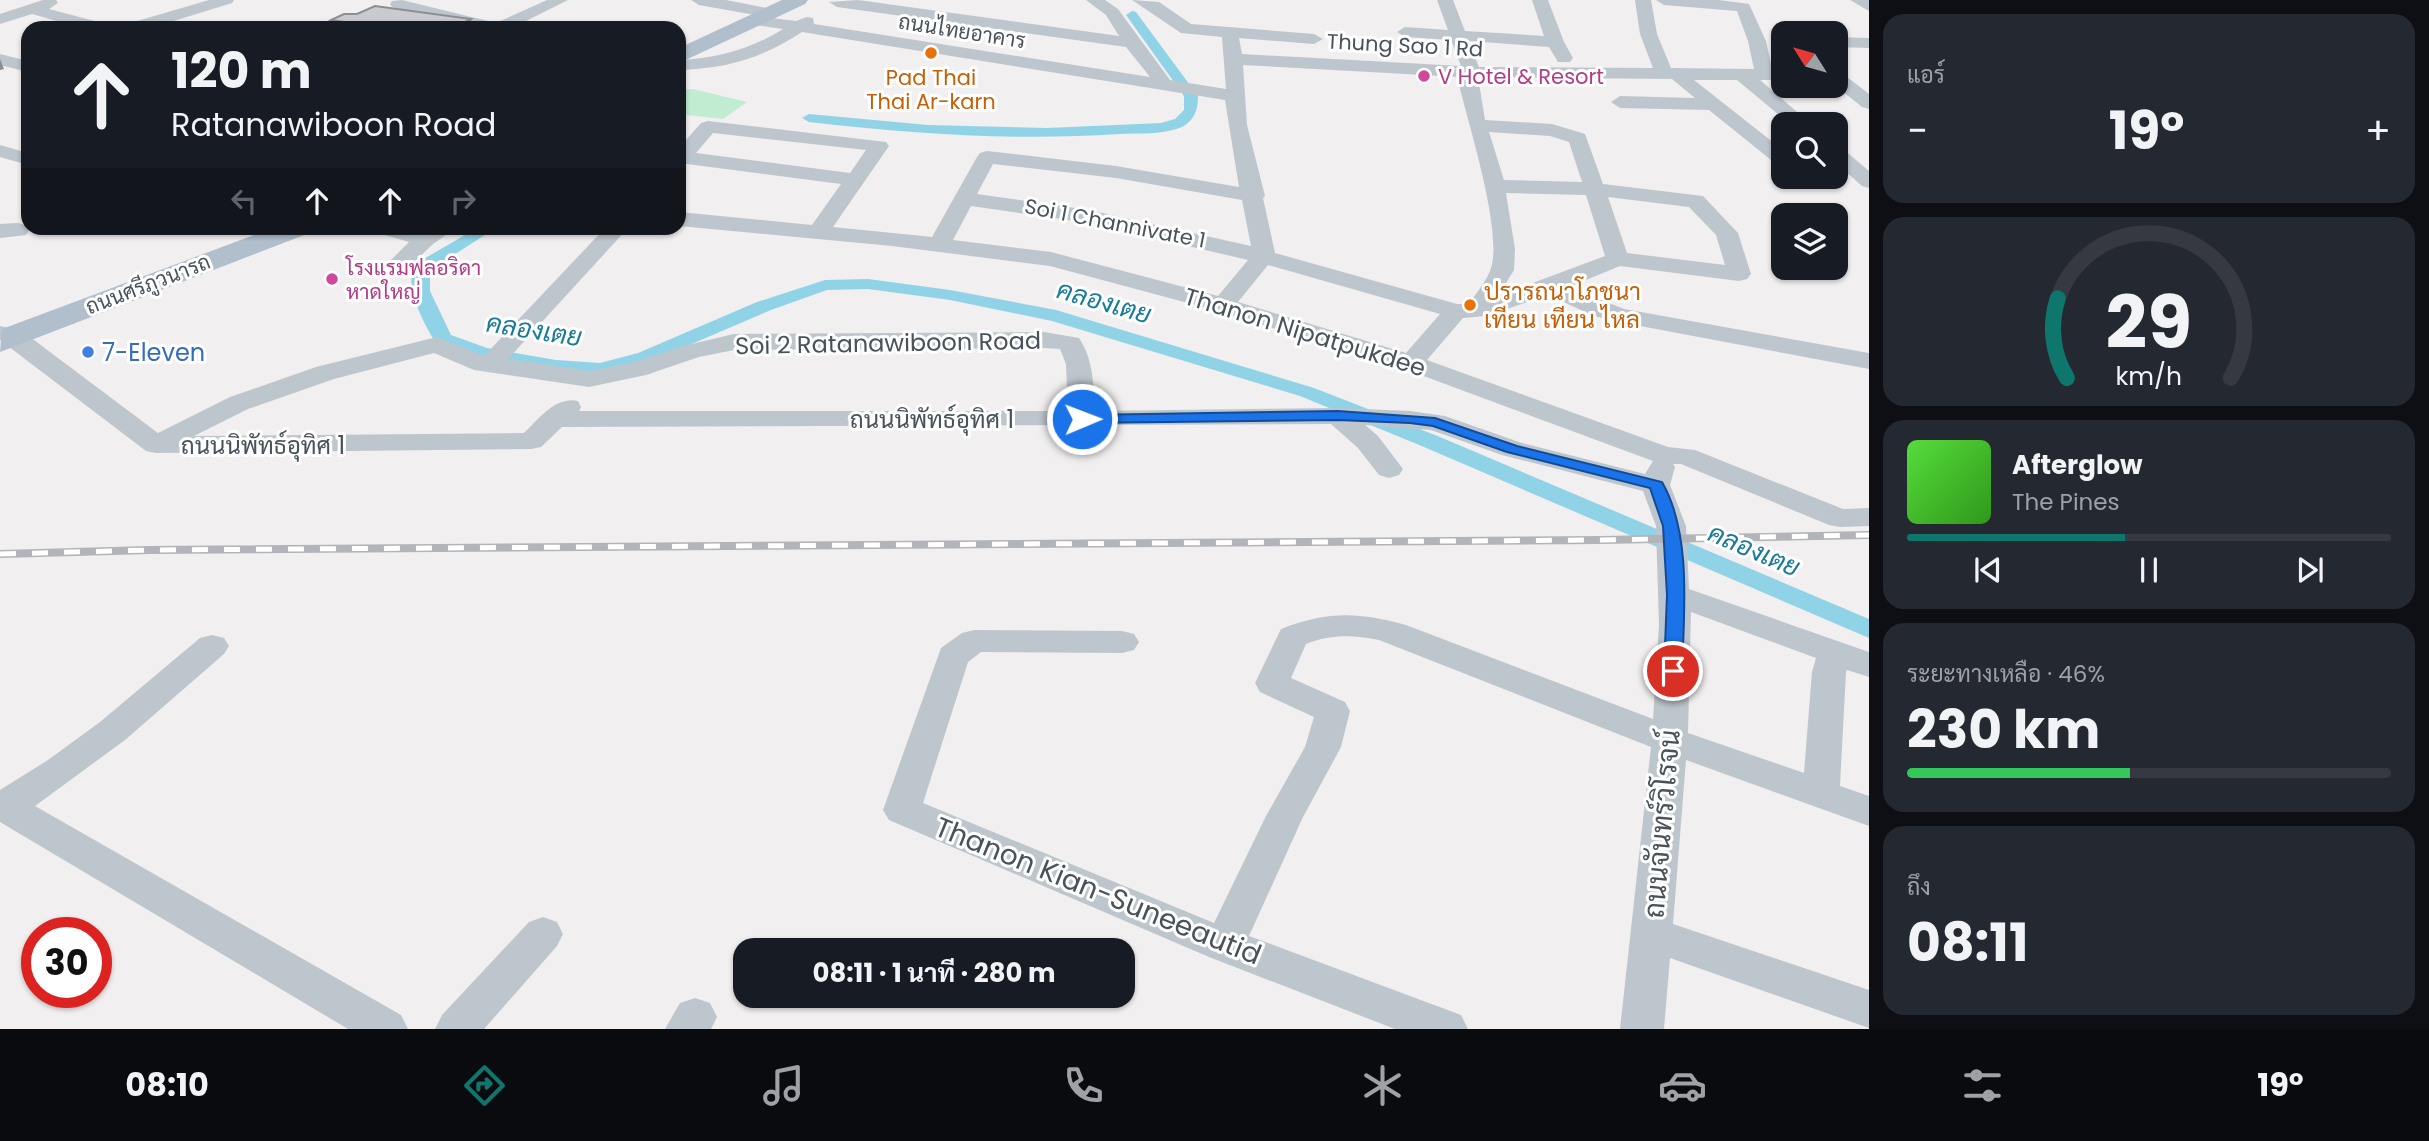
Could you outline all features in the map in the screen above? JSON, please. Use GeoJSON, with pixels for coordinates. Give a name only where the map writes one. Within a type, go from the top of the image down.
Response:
{"type":"FeatureCollection","features":[{"type":"Feature","properties":{"kind":"main road"},"geometry":{"type":"LineString","coordinates":[[686,46],[798,0]]}},
{"type":"Feature","properties":{"kind":"main road"},"geometry":{"type":"LineString","coordinates":[[686,52],[768,11]]}},
{"type":"Feature","properties":{"kind":"main road","name":"ถนนศรีภูวนารถ"},"geometry":{"type":"LineString","coordinates":[[3,336],[264,235]]}},
{"type":"Feature","properties":{"kind":"street"},"geometry":{"type":"LineString","coordinates":[[0,19],[60,0]]}},
{"type":"Feature","properties":{"kind":"street"},"geometry":{"type":"LineString","coordinates":[[178,0],[220,2]]}},
{"type":"Feature","properties":{"kind":"street"},"geometry":{"type":"LineString","coordinates":[[513,0],[544,7]]}},
{"type":"Feature","properties":{"kind":"street"},"geometry":{"type":"LineString","coordinates":[[513,21],[560,0]]}},
{"type":"Feature","properties":{"kind":"street","name":"ถนนไทยอาคาร"},"geometry":{"type":"LineString","coordinates":[[699,0],[768,11],[798,27],[1225,95]]}},
{"type":"Feature","properties":{"kind":"street"},"geometry":{"type":"LineString","coordinates":[[903,11],[920,0]]}},
{"type":"Feature","properties":{"kind":"street"},"geometry":{"type":"LineString","coordinates":[[1094,0],[1117,11],[1132,43],[1167,87]]}},
{"type":"Feature","properties":{"kind":"street"},"geometry":{"type":"LineString","coordinates":[[1411,363],[1467,311],[1502,270],[1504,249],[1492,166],[1477,125],[1467,80],[1472,72],[1445,0]]}},
{"type":"Feature","properties":{"kind":"street"},"geometry":{"type":"LineString","coordinates":[[1540,0],[1555,42],[1573,74]]}},
{"type":"Feature","properties":{"kind":"street"},"geometry":{"type":"LineString","coordinates":[[1643,0],[1643,19],[1652,48],[1668,73],[1771,151]]}},
{"type":"Feature","properties":{"kind":"street"},"geometry":{"type":"LineString","coordinates":[[1664,0],[1743,7],[1745,17],[1764,41],[1764,74]]}},
{"type":"Feature","properties":{"kind":"street"},"geometry":{"type":"LineString","coordinates":[[1858,0],[1869,6]]}},
{"type":"Feature","properties":{"kind":"street"},"geometry":{"type":"LineString","coordinates":[[156,21],[220,2]]}},
{"type":"Feature","properties":{"kind":"street"},"geometry":{"type":"LineString","coordinates":[[377,13],[403,2],[472,21]]}},
{"type":"Feature","properties":{"kind":"street"},"geometry":{"type":"LineString","coordinates":[[1117,11],[1149,3],[1187,29],[1314,39]]}},
{"type":"Feature","properties":{"kind":"street"},"geometry":{"type":"LineString","coordinates":[[686,65],[718,63],[770,45],[830,6],[903,11],[1132,43]]}},
{"type":"Feature","properties":{"kind":"street"},"geometry":{"type":"LineString","coordinates":[[31,9],[75,21]]}},
{"type":"Feature","properties":{"kind":"street"},"geometry":{"type":"LineString","coordinates":[[1223,305],[1264,255],[1254,196],[1237,125],[1225,95],[1235,59],[1230,31]]}},
{"type":"Feature","properties":{"kind":"street"},"geometry":{"type":"LineString","coordinates":[[1405,32],[1555,42]]}},
{"type":"Feature","properties":{"kind":"street"},"geometry":{"type":"LineString","coordinates":[[1848,42],[1869,43]]}},
{"type":"Feature","properties":{"kind":"street"},"geometry":{"type":"LineString","coordinates":[[0,59],[21,63]]}},
{"type":"Feature","properties":{"kind":"street","name":"Thung Sao 1 Rd"},"geometry":{"type":"LineString","coordinates":[[1235,59],[1472,72],[1771,74]]}},
{"type":"Feature","properties":{"kind":"street"},"geometry":{"type":"LineString","coordinates":[[1741,74],[1787,112]]}},
{"type":"Feature","properties":{"kind":"street"},"geometry":{"type":"LineString","coordinates":[[1848,76],[1869,76]]}},
{"type":"Feature","properties":{"kind":"street"},"geometry":{"type":"LineString","coordinates":[[1848,86],[1869,103]]}},
{"type":"Feature","properties":{"kind":"street"},"geometry":{"type":"LineString","coordinates":[[1620,102],[1711,104]]}},
{"type":"Feature","properties":{"kind":"street"},"geometry":{"type":"LineString","coordinates":[[1477,125],[1552,130],[1578,138],[1616,260]]}},
{"type":"Feature","properties":{"kind":"street"},"geometry":{"type":"LineString","coordinates":[[686,152],[708,127],[879,146],[819,231]]}},
{"type":"Feature","properties":{"kind":"street"},"geometry":{"type":"LineString","coordinates":[[0,151],[21,157]]}},
{"type":"Feature","properties":{"kind":"street"},"geometry":{"type":"LineString","coordinates":[[939,245],[987,157],[1116,173],[1254,196]]}},
{"type":"Feature","properties":{"kind":"street"},"geometry":{"type":"LineString","coordinates":[[686,160],[856,180]]}},
{"type":"Feature","properties":{"kind":"street"},"geometry":{"type":"LineString","coordinates":[[1848,164],[1869,182]]}},
{"type":"Feature","properties":{"kind":"street"},"geometry":{"type":"LineString","coordinates":[[1096,217],[1116,173]]}},
{"type":"Feature","properties":{"kind":"street"},"geometry":{"type":"LineString","coordinates":[[1467,311],[1549,287],[1616,260],[1739,274],[1727,233],[1695,201],[1592,189],[1494,186]]}},
{"type":"Feature","properties":{"kind":"street","name":"Soi 1 Channivate 1"},"geometry":{"type":"LineString","coordinates":[[964,199],[1096,217],[1264,255],[1467,311]]}},
{"type":"Feature","properties":{"kind":"street","name":"Thanon Nipatpukdee"},"geometry":{"type":"LineString","coordinates":[[686,220],[819,231],[1051,259],[1223,305],[1411,363],[1664,455],[1685,456],[1840,519],[1869,517]]}},
{"type":"Feature","properties":{"kind":"street"},"geometry":{"type":"LineString","coordinates":[[411,235],[425,239]]}},
{"type":"Feature","properties":{"kind":"street"},"geometry":{"type":"LineString","coordinates":[[398,265],[432,235]]}},
{"type":"Feature","properties":{"kind":"street"},"geometry":{"type":"LineString","coordinates":[[496,356],[610,235]]}},
{"type":"Feature","properties":{"kind":"street"},"geometry":{"type":"LineString","coordinates":[[1549,287],[1604,311],[1624,316],[1869,361]]}},
{"type":"Feature","properties":{"kind":"street","name":"ถนนนิพัทธ์อุทิศ 1"},"geometry":{"type":"LineString","coordinates":[[3,336],[156,445],[531,441],[563,411],[1082,419],[1338,416],[1422,421],[1512,449],[1656,485]]}},
{"type":"Feature","properties":{"kind":"street","name":"Soi 2 Ratanawiboon Road"},"geometry":{"type":"LineString","coordinates":[[589,379],[637,370],[692,351],[734,342],[1044,340],[1070,343],[1079,363],[1082,419]]}},
{"type":"Feature","properties":{"kind":"street"},"geometry":{"type":"LineString","coordinates":[[156,445],[239,403],[326,373],[437,345],[474,362],[496,356],[589,379],[563,411]]}},
{"type":"Feature","properties":{"kind":"street"},"geometry":{"type":"LineString","coordinates":[[1338,416],[1368,442],[1389,469]]}},
{"type":"Feature","properties":{"kind":"street"},"geometry":{"type":"LineString","coordinates":[[1656,485],[1664,455]]}},
{"type":"Feature","properties":{"kind":"street","name":"ถนนจันทร์วิโรจน์"},"geometry":{"type":"LineString","coordinates":[[1642,1029],[1670,740],[1675,581],[1671,526],[1656,485]]}},
{"type":"Feature","properties":{"kind":"street"},"geometry":{"type":"LineString","coordinates":[[1675,581],[1835,653],[1869,665]]}},
{"type":"Feature","properties":{"kind":"street"},"geometry":{"type":"LineString","coordinates":[[1224,945],[1284,816],[1323,747],[1333,711],[1272,683],[1293,638],[1320,626],[1358,624],[1394,633],[1670,740],[1869,811]]}},
{"type":"Feature","properties":{"kind":"street","name":"Thanon Kian-Suneeautid"},"geometry":{"type":"LineString","coordinates":[[1122,642],[974,641],[953,656],[902,810],[1224,945],[1446,1029]]}},
{"type":"Feature","properties":{"kind":"street"},"geometry":{"type":"LineString","coordinates":[[3,805],[43,783],[145,707],[212,646]]}},
{"type":"Feature","properties":{"kind":"street"},"geometry":{"type":"LineString","coordinates":[[1821,793],[1829,671],[1835,653]]}},
{"type":"Feature","properties":{"kind":"street"},"geometry":{"type":"LineString","coordinates":[[3,805],[386,1029]]}},
{"type":"Feature","properties":{"kind":"street"},"geometry":{"type":"LineString","coordinates":[[457,1029],[543,934]]}},
{"type":"Feature","properties":{"kind":"street"},"geometry":{"type":"LineString","coordinates":[[1652,934],[1869,1009]]}},
{"type":"Feature","properties":{"kind":"green space"},"geometry":{"type":"Polygon","coordinates":[[[686,90],[747,102],[723,119],[686,115],[686,90]]]}},
{"type":"Feature","properties":{"kind":"building"},"geometry":{"type":"Polygon","coordinates":[[[375,6],[471,19],[331,20],[344,14],[357,14],[375,6]]]}},
{"type":"Feature","properties":{"kind":"waterway","name":"คลองเตย"},"geometry":{"type":"LineString","coordinates":[[809,118],[928,130],[1007,133],[1086,132],[1174,125],[1191,110],[1191,96],[1132,15]]}},
{"type":"Feature","properties":{"kind":"waterway","name":"คลองเตย"},"geometry":{"type":"LineString","coordinates":[[476,235],[421,268],[421,291],[443,339],[483,353],[556,366],[600,369],[645,357],[764,306],[825,285],[868,284],[950,295],[1056,316],[1307,392],[1432,442],[1869,629]]}},
{"type":"Feature","properties":{"kind":"railway"},"geometry":{"type":"LineString","coordinates":[[0,554],[150,550],[1601,540],[1869,535]]}},
{"type":"Feature","properties":{"kind":"place","name":"Pad Thai Thai Ar-karn"},"geometry":{"type":"Point","coordinates":[931,53]}},
{"type":"Feature","properties":{"kind":"place","name":"V Hotel & Resort"},"geometry":{"type":"Point","coordinates":[1424,76]}},
{"type":"Feature","properties":{"kind":"place","name":"โรงแรมฟลอริดา หาดใหญ่"},"geometry":{"type":"Point","coordinates":[332,279]}},
{"type":"Feature","properties":{"kind":"place","name":"ปรารถนาโภชนา เทียน เทียน ไหล"},"geometry":{"type":"Point","coordinates":[1470,305]}},
{"type":"Feature","properties":{"kind":"place","name":"7-Eleven"},"geometry":{"type":"Point","coordinates":[88,352]}},
{"type":"Feature","properties":{"kind":"route"},"geometry":{"type":"LineString","coordinates":[[1082,419],[1338,416],[1410,419],[1435,422],[1512,449],[1656,485],[1671,526],[1675,595],[1673,671]]}}]}
